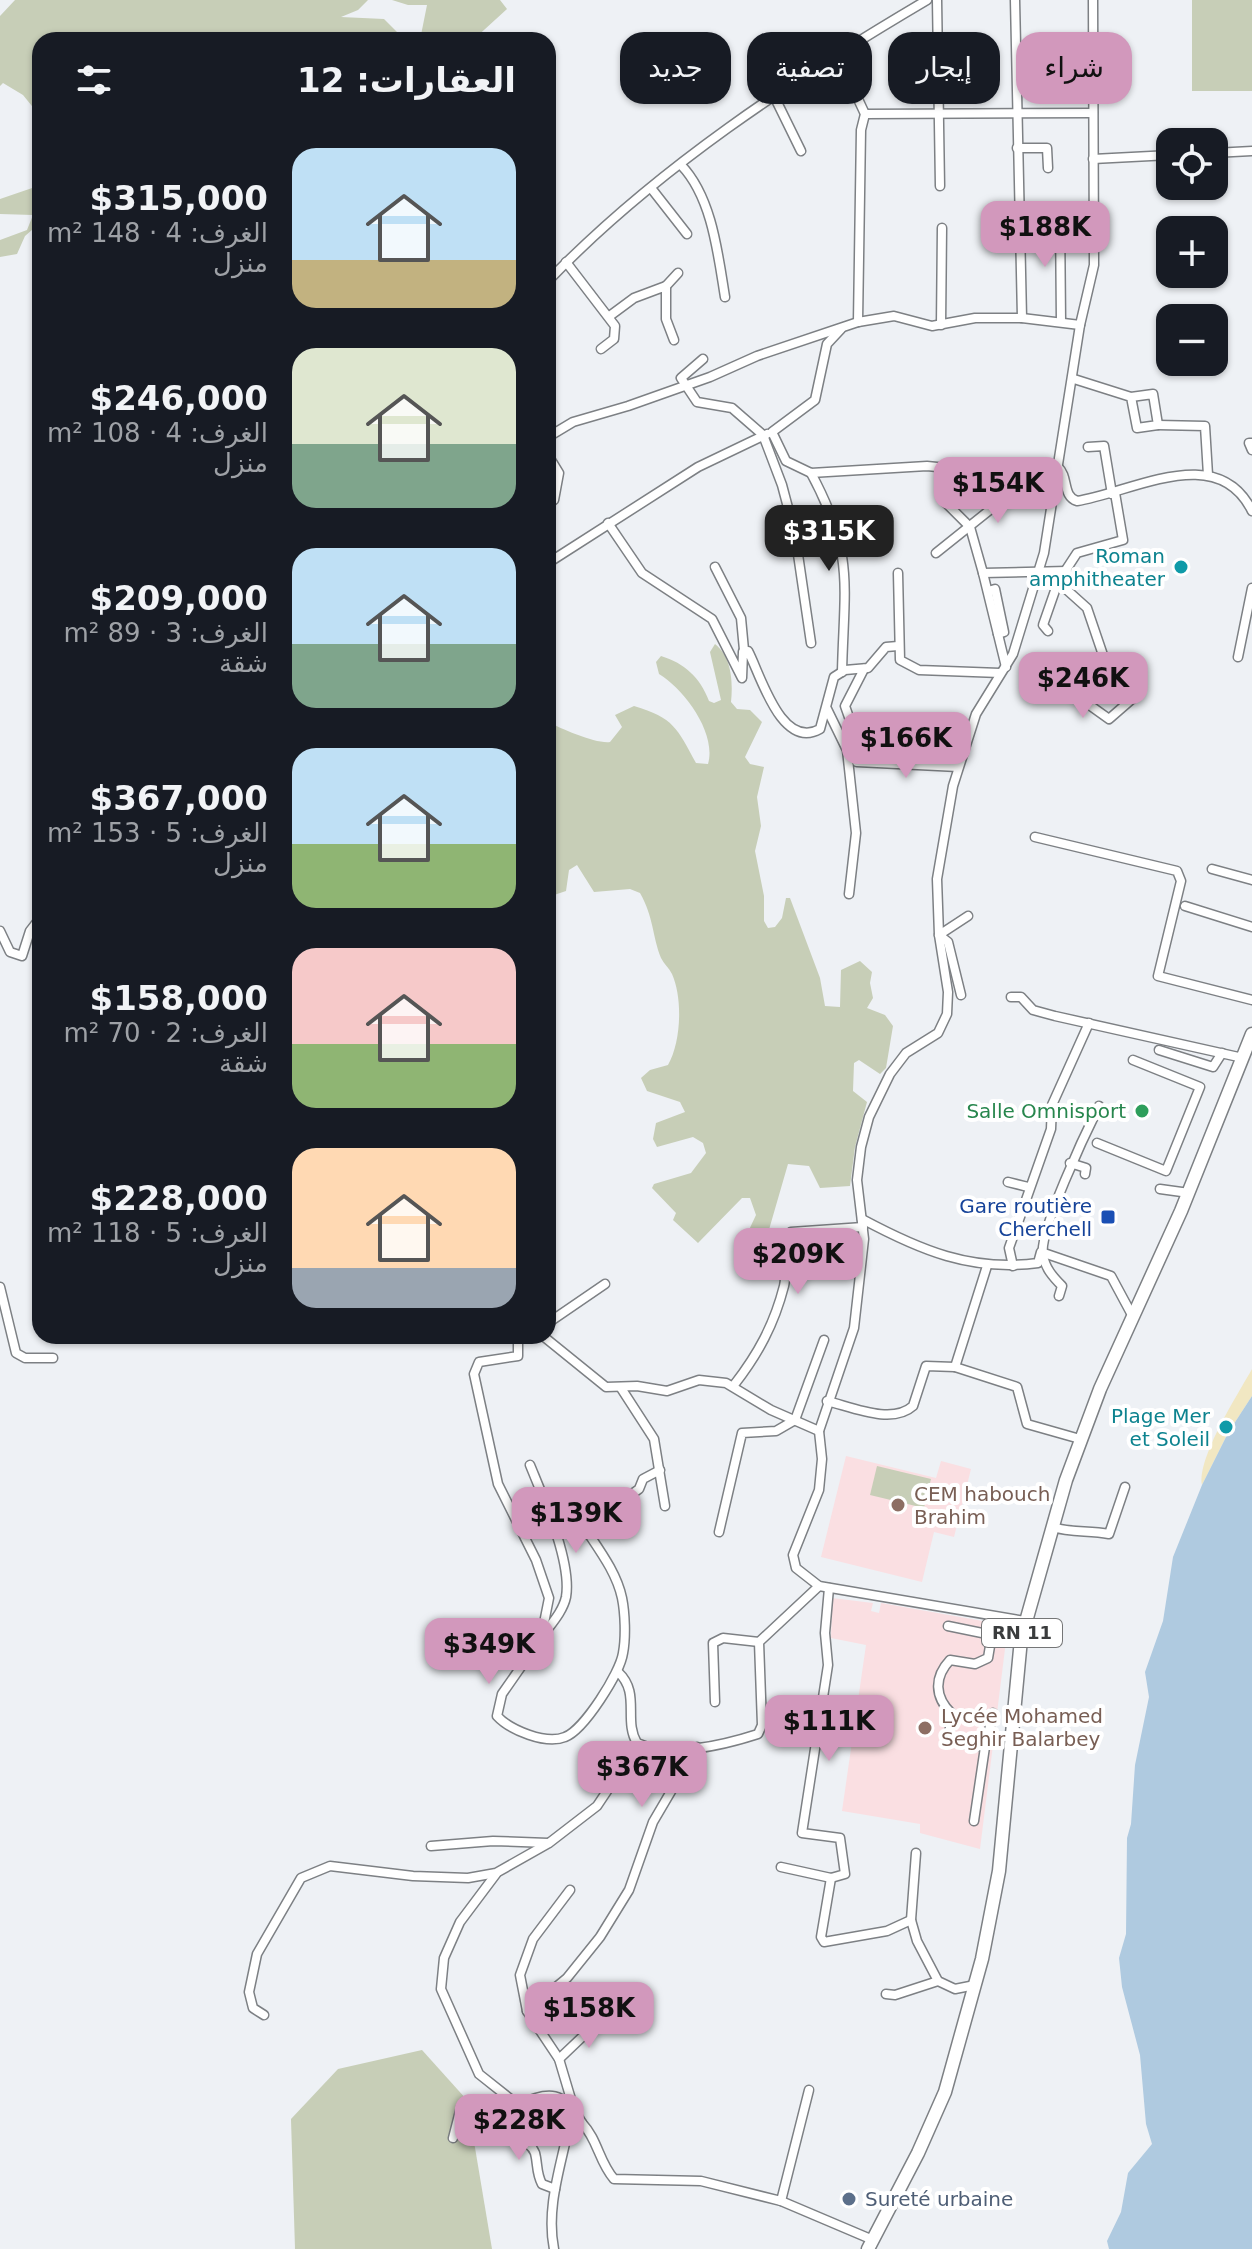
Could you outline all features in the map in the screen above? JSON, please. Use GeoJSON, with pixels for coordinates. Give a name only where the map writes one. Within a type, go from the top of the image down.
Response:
{"type":"FeatureCollection","features":[{"type":"Feature","properties":{"kind":"main road","name":"RN 11"},"geometry":{"type":"LineString","coordinates":[[870,2245],[941,2101],[975,1985],[999,1871],[1025,1621],[1052,1527],[1080,1439],[1252,1034]]}},
{"type":"Feature","properties":{"kind":"street"},"geometry":{"type":"LineString","coordinates":[[872,35],[927,0]]}},
{"type":"Feature","properties":{"kind":"street"},"geometry":{"type":"LineString","coordinates":[[937,0],[940,186]]}},
{"type":"Feature","properties":{"kind":"street"},"geometry":{"type":"LineString","coordinates":[[1015,0],[1022,318]]}},
{"type":"Feature","properties":{"kind":"street"},"geometry":{"type":"LineString","coordinates":[[1025,1621],[819,1586],[796,1568],[793,1555],[819,1490],[822,1459],[819,1431],[854,1328],[863,1223],[857,1180],[869,1117],[898,1062],[938,1033],[947,1014],[948,992],[939,935],[938,864],[958,767],[976,714],[1013,654],[1044,553],[1074,379],[1080,325],[1094,265],[1093,0]]}},
{"type":"Feature","properties":{"kind":"street"},"geometry":{"type":"LineString","coordinates":[[556,273],[651,188],[767,104]]}},
{"type":"Feature","properties":{"kind":"street"},"geometry":{"type":"LineString","coordinates":[[778,104],[801,151]]}},
{"type":"Feature","properties":{"kind":"street"},"geometry":{"type":"LineString","coordinates":[[858,322],[861,130],[865,114],[860,104]]}},
{"type":"Feature","properties":{"kind":"street"},"geometry":{"type":"LineString","coordinates":[[865,114],[1093,113]]}},
{"type":"Feature","properties":{"kind":"street"},"geometry":{"type":"LineString","coordinates":[[1017,148],[1047,148],[1048,168]]}},
{"type":"Feature","properties":{"kind":"street"},"geometry":{"type":"LineString","coordinates":[[1228,152],[1252,151]]}},
{"type":"Feature","properties":{"kind":"street"},"geometry":{"type":"LineString","coordinates":[[1093,159],[1156,156]]}},
{"type":"Feature","properties":{"kind":"street"},"geometry":{"type":"LineString","coordinates":[[681,165],[691,176],[702,200],[725,297]]}},
{"type":"Feature","properties":{"kind":"street"},"geometry":{"type":"LineString","coordinates":[[651,188],[687,234]]}},
{"type":"Feature","properties":{"kind":"street"},"geometry":{"type":"LineString","coordinates":[[1060,216],[1061,322]]}},
{"type":"Feature","properties":{"kind":"street"},"geometry":{"type":"LineString","coordinates":[[941,325],[942,228]]}},
{"type":"Feature","properties":{"kind":"street"},"geometry":{"type":"LineString","coordinates":[[566,262],[611,315],[616,334],[601,349]]}},
{"type":"Feature","properties":{"kind":"street"},"geometry":{"type":"LineString","coordinates":[[611,315],[634,298],[666,286],[678,273]]}},
{"type":"Feature","properties":{"kind":"street"},"geometry":{"type":"LineString","coordinates":[[666,286],[666,319],[674,340]]}},
{"type":"Feature","properties":{"kind":"street"},"geometry":{"type":"LineString","coordinates":[[556,432],[573,422],[686,385],[858,322],[894,316],[932,326],[975,318],[1022,318],[1080,325]]}},
{"type":"Feature","properties":{"kind":"street"},"geometry":{"type":"LineString","coordinates":[[825,349],[841,329]]}},
{"type":"Feature","properties":{"kind":"street"},"geometry":{"type":"LineString","coordinates":[[556,558],[698,467],[767,434],[815,400],[820,389],[825,349],[822,339],[816,336]]}},
{"type":"Feature","properties":{"kind":"street"},"geometry":{"type":"LineString","coordinates":[[703,359],[681,375],[697,402],[732,408],[767,434],[786,461],[811,473],[927,466],[967,470],[1058,467]]}},
{"type":"Feature","properties":{"kind":"street"},"geometry":{"type":"LineString","coordinates":[[1074,379],[1131,397],[1153,394],[1158,425]]}},
{"type":"Feature","properties":{"kind":"street"},"geometry":{"type":"LineString","coordinates":[[1131,397],[1137,428],[1205,426],[1208,475]]}},
{"type":"Feature","properties":{"kind":"street"},"geometry":{"type":"LineString","coordinates":[[767,434],[795,534],[811,643]]}},
{"type":"Feature","properties":{"kind":"street"},"geometry":{"type":"LineString","coordinates":[[1252,443],[1252,450]]}},
{"type":"Feature","properties":{"kind":"street"},"geometry":{"type":"LineString","coordinates":[[1048,631],[1043,625],[1058,582],[1077,553],[1123,540],[1104,446],[1088,447]]}},
{"type":"Feature","properties":{"kind":"street"},"geometry":{"type":"LineString","coordinates":[[556,465],[559,480],[556,492]]}},
{"type":"Feature","properties":{"kind":"street"},"geometry":{"type":"LineString","coordinates":[[1058,467],[1074,501],[1114,494],[1181,474],[1208,475],[1231,483],[1252,511]]}},
{"type":"Feature","properties":{"kind":"street"},"geometry":{"type":"LineString","coordinates":[[936,553],[1006,497],[1019,468]]}},
{"type":"Feature","properties":{"kind":"street"},"geometry":{"type":"LineString","coordinates":[[967,470],[941,498],[970,527],[998,634],[1003,670]]}},
{"type":"Feature","properties":{"kind":"street"},"geometry":{"type":"LineString","coordinates":[[811,473],[835,524],[845,556],[842,672]]}},
{"type":"Feature","properties":{"kind":"street"},"geometry":{"type":"LineString","coordinates":[[608,523],[642,573],[712,619],[742,678],[744,650],[741,618],[715,567]]}},
{"type":"Feature","properties":{"kind":"street"},"geometry":{"type":"LineString","coordinates":[[1044,553],[1050,572],[1089,611],[1106,664],[1121,685],[1113,697]]}},
{"type":"Feature","properties":{"kind":"street"},"geometry":{"type":"LineString","coordinates":[[983,573],[1067,571]]}},
{"type":"Feature","properties":{"kind":"street"},"geometry":{"type":"LineString","coordinates":[[898,573],[900,660],[919,670],[1003,670]]}},
{"type":"Feature","properties":{"kind":"street"},"geometry":{"type":"LineString","coordinates":[[1238,657],[1252,588]]}},
{"type":"Feature","properties":{"kind":"street"},"geometry":{"type":"LineString","coordinates":[[744,650],[783,721],[800,731],[814,732],[820,729],[827,708],[829,685],[842,672],[864,669],[876,662],[886,647],[898,646]]}},
{"type":"Feature","properties":{"kind":"street"},"geometry":{"type":"LineString","coordinates":[[1106,664],[1086,662],[1077,680],[1086,689],[1088,704],[1107,719],[1132,699]]}},
{"type":"Feature","properties":{"kind":"street"},"geometry":{"type":"LineString","coordinates":[[1086,689],[1106,664]]}},
{"type":"Feature","properties":{"kind":"street"},"geometry":{"type":"LineString","coordinates":[[864,669],[845,706],[851,723],[865,724]]}},
{"type":"Feature","properties":{"kind":"street"},"geometry":{"type":"LineString","coordinates":[[827,708],[844,740],[849,763],[856,833],[849,894]]}},
{"type":"Feature","properties":{"kind":"street"},"geometry":{"type":"LineString","coordinates":[[903,764],[905,740]]}},
{"type":"Feature","properties":{"kind":"street"},"geometry":{"type":"LineString","coordinates":[[857,762],[958,767]]}},
{"type":"Feature","properties":{"kind":"street"},"geometry":{"type":"LineString","coordinates":[[1035,837],[1177,871],[1181,881],[1158,976],[1252,1000]]}},
{"type":"Feature","properties":{"kind":"street"},"geometry":{"type":"LineString","coordinates":[[1212,869],[1252,880]]}},
{"type":"Feature","properties":{"kind":"street"},"geometry":{"type":"LineString","coordinates":[[1185,906],[1252,927]]}},
{"type":"Feature","properties":{"kind":"street"},"geometry":{"type":"LineString","coordinates":[[939,935],[968,916]]}},
{"type":"Feature","properties":{"kind":"street"},"geometry":{"type":"LineString","coordinates":[[0,931],[10,952],[22,956],[32,928]]}},
{"type":"Feature","properties":{"kind":"street"},"geometry":{"type":"LineString","coordinates":[[939,935],[948,942],[961,995]]}},
{"type":"Feature","properties":{"kind":"street"},"geometry":{"type":"LineString","coordinates":[[1011,997],[1025,999],[1033,1010],[1243,1058]]}},
{"type":"Feature","properties":{"kind":"street"},"geometry":{"type":"LineString","coordinates":[[1013,1266],[1009,1248],[1051,1129],[1052,1105],[1089,1023]]}},
{"type":"Feature","properties":{"kind":"street"},"geometry":{"type":"LineString","coordinates":[[1159,1050],[1213,1067],[1222,1053]]}},
{"type":"Feature","properties":{"kind":"street"},"geometry":{"type":"LineString","coordinates":[[1133,1060],[1200,1087],[1166,1171]]}},
{"type":"Feature","properties":{"kind":"street"},"geometry":{"type":"LineString","coordinates":[[1059,1296],[1062,1286],[1041,1259],[1070,1163],[1099,1106]]}},
{"type":"Feature","properties":{"kind":"street"},"geometry":{"type":"LineString","coordinates":[[1097,1143],[1166,1171],[1184,1191]]}},
{"type":"Feature","properties":{"kind":"street"},"geometry":{"type":"LineString","coordinates":[[1070,1163],[1086,1168],[1085,1174]]}},
{"type":"Feature","properties":{"kind":"street"},"geometry":{"type":"LineString","coordinates":[[1008,1182],[1028,1187]]}},
{"type":"Feature","properties":{"kind":"street"},"geometry":{"type":"LineString","coordinates":[[1160,1189],[1184,1191]]}},
{"type":"Feature","properties":{"kind":"street"},"geometry":{"type":"LineString","coordinates":[[734,1385],[754,1358],[774,1319],[786,1276],[786,1244],[791,1232],[863,1223],[933,1254],[987,1266],[1013,1266],[1054,1256],[1111,1276],[1132,1315]]}},
{"type":"Feature","properties":{"kind":"street"},"geometry":{"type":"LineString","coordinates":[[955,1367],[987,1266]]}},
{"type":"Feature","properties":{"kind":"street"},"geometry":{"type":"LineString","coordinates":[[556,1318],[605,1284]]}},
{"type":"Feature","properties":{"kind":"street"},"geometry":{"type":"LineString","coordinates":[[0,1287],[16,1353],[25,1358],[53,1358]]}},
{"type":"Feature","properties":{"kind":"street"},"geometry":{"type":"LineString","coordinates":[[719,1532],[742,1433],[776,1431],[795,1420],[824,1340]]}},
{"type":"Feature","properties":{"kind":"street"},"geometry":{"type":"LineString","coordinates":[[518,1344],[518,1356],[479,1362],[474,1372],[498,1484],[536,1560],[549,1598],[541,1638]]}},
{"type":"Feature","properties":{"kind":"street"},"geometry":{"type":"LineString","coordinates":[[553,1344],[606,1387],[637,1386],[667,1391],[705,1380],[734,1385],[819,1431]]}},
{"type":"Feature","properties":{"kind":"street"},"geometry":{"type":"LineString","coordinates":[[827,1401],[876,1413],[900,1413],[913,1406],[926,1366],[955,1367],[1017,1387],[1027,1424],[1080,1439]]}},
{"type":"Feature","properties":{"kind":"street"},"geometry":{"type":"LineString","coordinates":[[621,1388],[654,1439],[665,1506]]}},
{"type":"Feature","properties":{"kind":"street"},"geometry":{"type":"LineString","coordinates":[[530,1465],[557,1541],[566,1580],[566,1597],[498,1703],[497,1716],[505,1724],[555,1740],[568,1736],[618,1672],[624,1652],[622,1599],[615,1577],[581,1522]]}},
{"type":"Feature","properties":{"kind":"street"},"geometry":{"type":"LineString","coordinates":[[615,1506],[639,1489],[643,1479],[660,1470]]}},
{"type":"Feature","properties":{"kind":"street"},"geometry":{"type":"LineString","coordinates":[[1052,1527],[1074,1533],[1093,1531],[1109,1534],[1125,1487]]}},
{"type":"Feature","properties":{"kind":"street"},"geometry":{"type":"LineString","coordinates":[[264,2015],[253,2008],[249,1992],[252,1968],[301,1878],[330,1866],[413,1876],[468,1878],[496,1873],[549,1843],[597,1806],[613,1782],[621,1754],[637,1743],[659,1749],[697,1747],[759,1733],[759,1642],[819,1586]]}},
{"type":"Feature","properties":{"kind":"street"},"geometry":{"type":"LineString","coordinates":[[781,1867],[831,1878],[845,1874],[840,1838],[802,1833],[828,1665],[825,1633],[829,1588]]}},
{"type":"Feature","properties":{"kind":"street"},"geometry":{"type":"LineString","coordinates":[[985,1747],[948,1741],[952,1714],[942,1702],[938,1686],[942,1671],[950,1660],[975,1664],[988,1658],[990,1617]]}},
{"type":"Feature","properties":{"kind":"street"},"geometry":{"type":"LineString","coordinates":[[948,1626],[987,1634]]}},
{"type":"Feature","properties":{"kind":"street"},"geometry":{"type":"LineString","coordinates":[[715,1702],[713,1643],[723,1638],[759,1642]]}},
{"type":"Feature","properties":{"kind":"street"},"geometry":{"type":"LineString","coordinates":[[618,1672],[628,1681],[632,1694],[633,1733],[637,1743]]}},
{"type":"Feature","properties":{"kind":"street"},"geometry":{"type":"LineString","coordinates":[[974,1821],[993,1713]]}},
{"type":"Feature","properties":{"kind":"street"},"geometry":{"type":"LineString","coordinates":[[527,2011],[567,1978],[600,1937],[629,1890],[653,1822],[697,1747]]}},
{"type":"Feature","properties":{"kind":"street"},"geometry":{"type":"LineString","coordinates":[[431,1846],[493,1841],[549,1843]]}},
{"type":"Feature","properties":{"kind":"street"},"geometry":{"type":"LineString","coordinates":[[916,1853],[911,1920],[938,1981],[955,1989],[975,1985]]}},
{"type":"Feature","properties":{"kind":"street"},"geometry":{"type":"LineString","coordinates":[[496,1873],[460,1922],[444,1958],[441,1989],[479,2074],[518,2105],[541,2094],[559,2097],[574,2108]]}},
{"type":"Feature","properties":{"kind":"street"},"geometry":{"type":"LineString","coordinates":[[831,1878],[821,1937],[824,1942],[887,1931],[911,1920]]}},
{"type":"Feature","properties":{"kind":"street"},"geometry":{"type":"LineString","coordinates":[[570,1890],[533,1939],[520,1975],[527,2011],[559,2059],[574,2108],[593,2134],[604,2167],[614,2179],[701,2181],[781,2201],[870,2245]]}},
{"type":"Feature","properties":{"kind":"street"},"geometry":{"type":"LineString","coordinates":[[886,1994],[895,1995],[938,1981]]}},
{"type":"Feature","properties":{"kind":"street"},"geometry":{"type":"LineString","coordinates":[[559,2059],[600,2020]]}},
{"type":"Feature","properties":{"kind":"street"},"geometry":{"type":"LineString","coordinates":[[781,2201],[809,2090]]}},
{"type":"Feature","properties":{"kind":"street"},"geometry":{"type":"LineString","coordinates":[[453,2138],[461,2107],[465,2107],[482,2133],[527,2143],[535,2152],[536,2173],[542,2184],[555,2189]]}},
{"type":"Feature","properties":{"kind":"street"},"geometry":{"type":"LineString","coordinates":[[554,2249],[550,2228],[568,2130],[574,2124],[582,2123]]}},
{"type":"Feature","properties":{"kind":"shaded area","name":"CEM habouch Brahim"},"geometry":{"type":"Polygon","coordinates":[[[846,1456],[936,1478],[941,1461],[971,1469],[954,1537],[934,1532],[922,1582],[821,1557],[846,1456]]]}},
{"type":"Feature","properties":{"kind":"shaded area","name":"Lycée Mohamed Seghir Balarbey"},"geometry":{"type":"Polygon","coordinates":[[[832,1598],[873,1603],[871,1611],[879,1613],[881,1603],[994,1623],[992,1628],[1007,1633],[980,1849],[920,1833],[920,1824],[842,1811],[866,1645],[831,1638],[832,1598]]]}},
{"type":"Feature","properties":{"kind":"green space"},"geometry":{"type":"Polygon","coordinates":[[[15,0],[368,0],[358,10],[341,17],[384,19],[397,32],[32,32],[32,106],[23,95],[3,83],[0,86],[0,16],[15,0]]]}},
{"type":"Feature","properties":{"kind":"green space"},"geometry":{"type":"Polygon","coordinates":[[[392,0],[500,0],[507,9],[482,32],[422,32],[427,5],[408,5],[392,0]]]}},
{"type":"Feature","properties":{"kind":"green space"},"geometry":{"type":"Polygon","coordinates":[[[1192,0],[1252,0],[1252,91],[1192,91],[1192,0]]]}},
{"type":"Feature","properties":{"kind":"green space"},"geometry":{"type":"Polygon","coordinates":[[[32,188],[32,215],[0,214],[0,199],[32,188]]]}},
{"type":"Feature","properties":{"kind":"green space"},"geometry":{"type":"Polygon","coordinates":[[[32,218],[32,230],[25,236],[17,254],[0,257],[0,240],[27,230],[32,218]]]}},
{"type":"Feature","properties":{"kind":"green space"},"geometry":{"type":"Polygon","coordinates":[[[715,644],[728,663],[731,702],[737,709],[750,710],[762,722],[745,757],[750,764],[764,767],[757,797],[761,826],[755,851],[764,896],[764,921],[768,928],[775,927],[782,918],[786,898],[790,898],[820,978],[825,1006],[840,1007],[841,970],[860,961],[872,972],[870,983],[873,998],[867,1008],[885,1015],[893,1026],[886,1068],[880,1074],[859,1060],[854,1063],[853,1091],[867,1102],[855,1147],[850,1186],[820,1188],[809,1166],[788,1164],[766,1240],[757,1242],[749,1239],[748,1232],[756,1215],[750,1198],[742,1198],[698,1243],[673,1220],[676,1213],[652,1188],[654,1184],[691,1173],[706,1153],[703,1143],[693,1137],[657,1147],[653,1139],[656,1123],[685,1112],[680,1102],[647,1091],[641,1078],[650,1070],[668,1065],[676,1045],[679,1008],[676,984],[661,958],[640,893],[630,889],[594,892],[577,865],[569,870],[566,891],[556,894],[556,726],[588,738],[610,742],[622,727],[615,715],[634,706],[666,720],[679,733],[696,763],[708,764],[710,752],[703,726],[688,701],[659,674],[656,662],[661,656],[684,667],[696,678],[709,701],[714,703],[721,700],[710,652],[715,644]]]}},
{"type":"Feature","properties":{"kind":"green space"},"geometry":{"type":"Polygon","coordinates":[[[877,1466],[931,1479],[924,1508],[870,1495],[877,1466]]]}},
{"type":"Feature","properties":{"kind":"green space"},"geometry":{"type":"Polygon","coordinates":[[[422,2050],[467,2100],[492,2249],[295,2249],[291,2119],[338,2069],[422,2050]]]}},
{"type":"Feature","properties":{"kind":"sand","name":"Plage Mer et Soleil"},"geometry":{"type":"Polygon","coordinates":[[[1252,1369],[1252,1396],[1228,1433],[1202,1485],[1202,1473],[1212,1443],[1252,1369]]]}},
{"type":"Feature","properties":{"kind":"water"},"geometry":{"type":"Polygon","coordinates":[[[1252,1396],[1252,2249],[1109,2249],[1107,2241],[1121,2212],[1128,2173],[1152,2144],[1146,2124],[1140,2055],[1122,1987],[1119,1958],[1126,1934],[1127,1838],[1131,1824],[1135,1765],[1149,1697],[1145,1672],[1163,1621],[1173,1557],[1202,1485],[1228,1433],[1252,1396]]]}},
{"type":"Feature","properties":{"kind":"place","name":"Roman amphitheater"},"geometry":{"type":"Point","coordinates":[1181,567]}},
{"type":"Feature","properties":{"kind":"place","name":"Salle Omnisport"},"geometry":{"type":"Point","coordinates":[1142,1111]}},
{"type":"Feature","properties":{"kind":"place","name":"Gare routière Cherchell"},"geometry":{"type":"Point","coordinates":[1108,1217]}},
{"type":"Feature","properties":{"kind":"place","name":"Plage Mer et Soleil"},"geometry":{"type":"Point","coordinates":[1226,1427]}},
{"type":"Feature","properties":{"kind":"place","name":"CEM habouch Brahim"},"geometry":{"type":"Point","coordinates":[898,1505]}},
{"type":"Feature","properties":{"kind":"place","name":"Lycée Mohamed Seghir Balarbey"},"geometry":{"type":"Point","coordinates":[925,1728]}},
{"type":"Feature","properties":{"kind":"place","name":"Sureté urbaine"},"geometry":{"type":"Point","coordinates":[849,2199]}}]}
